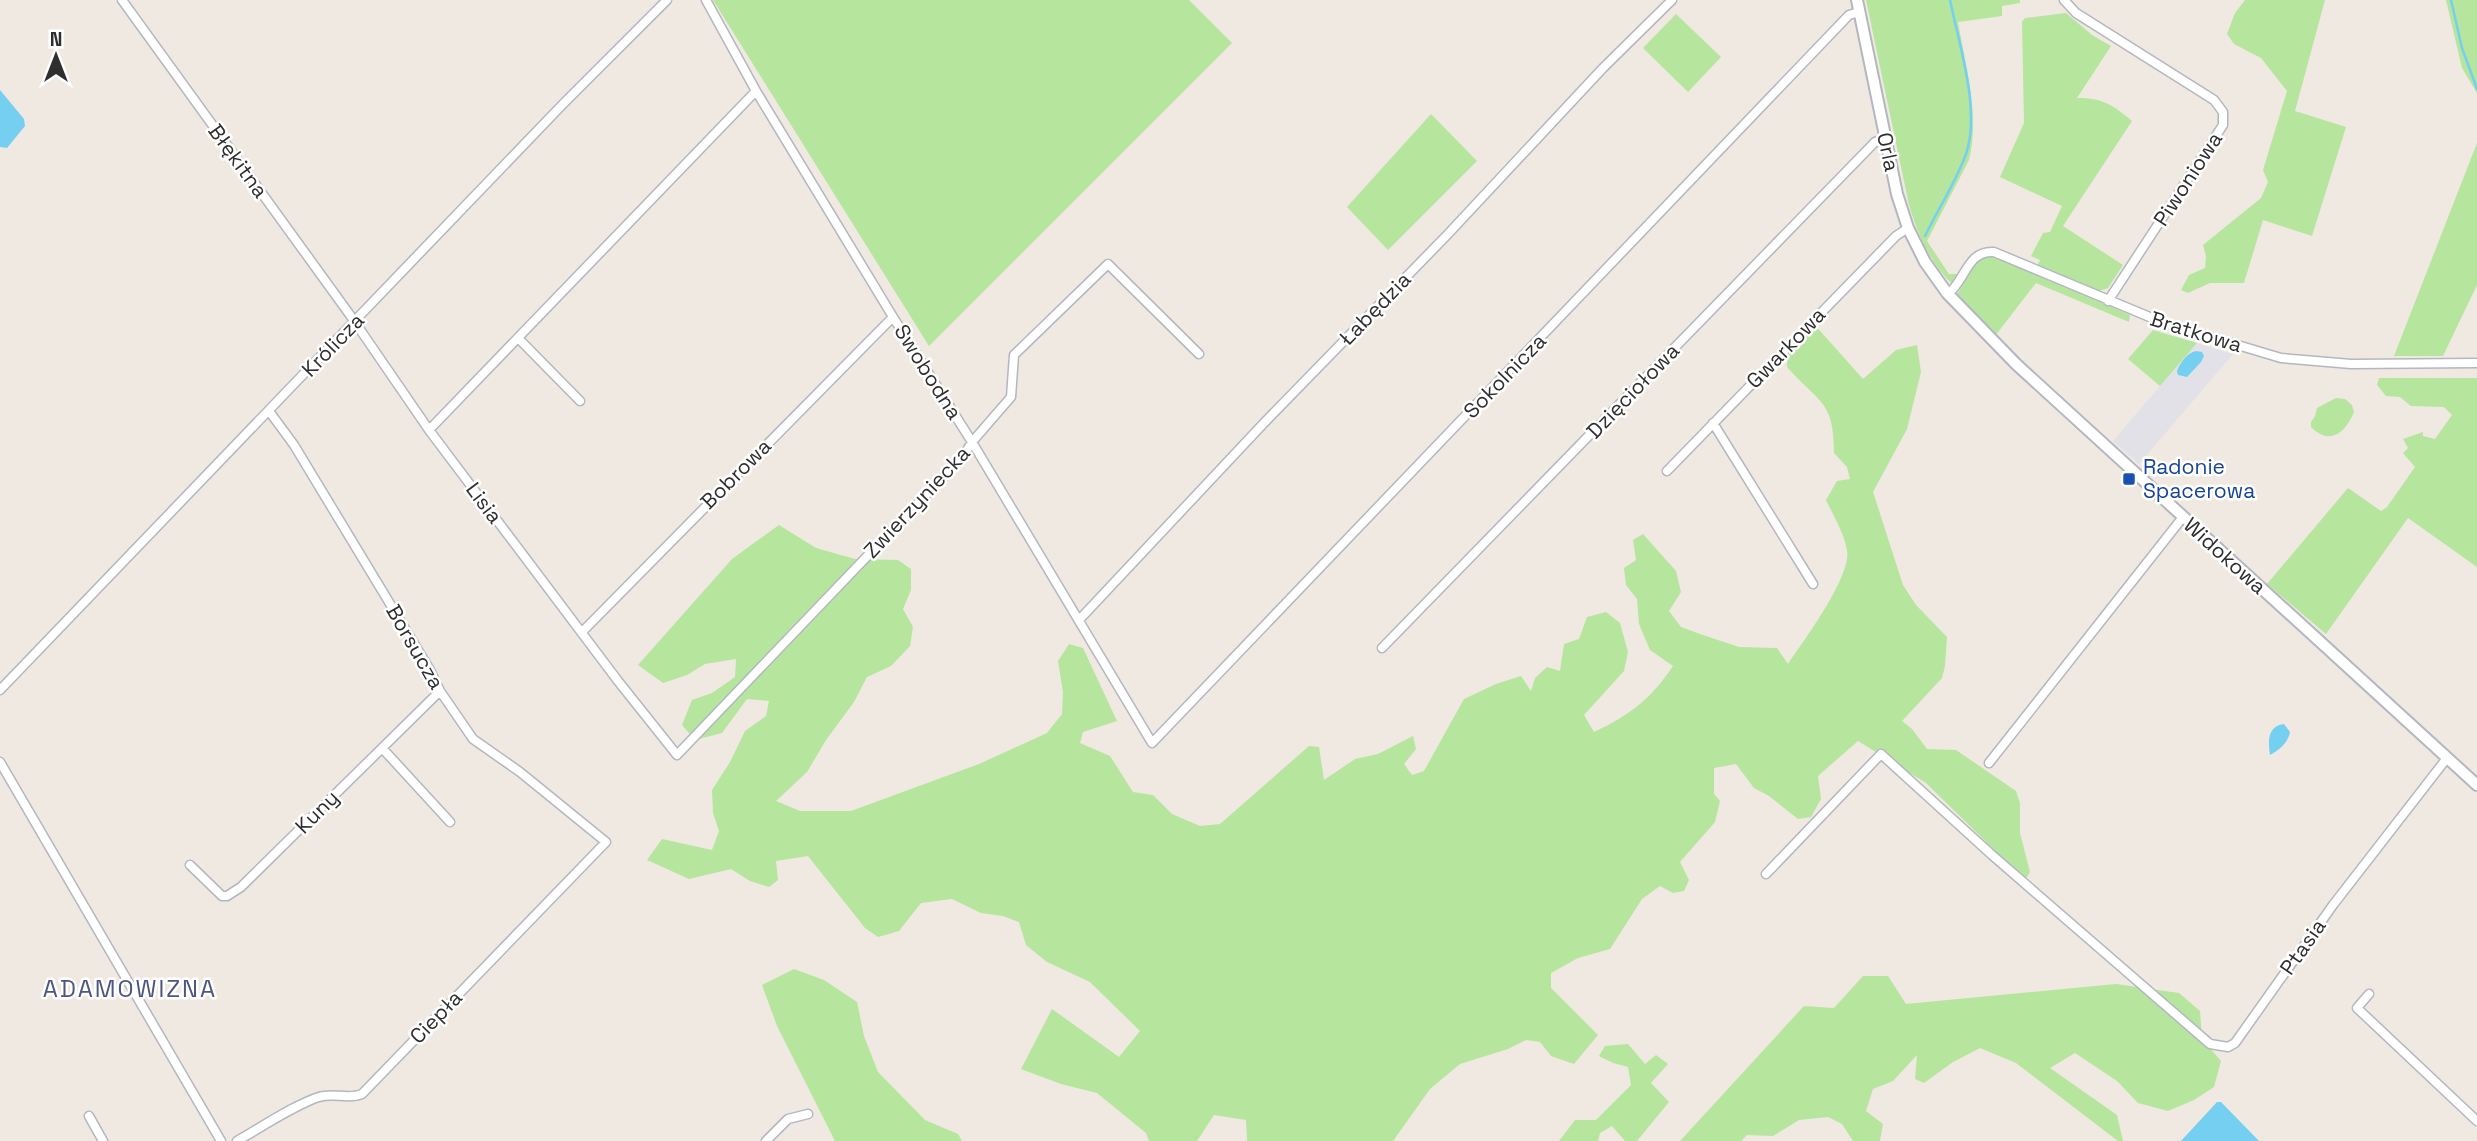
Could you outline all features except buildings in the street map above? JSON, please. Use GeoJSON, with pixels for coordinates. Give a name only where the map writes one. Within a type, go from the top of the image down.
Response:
{"type":"FeatureCollection","features":[{"type":"Feature","properties":{"kind":"street","name":"Błękitna"},"geometry":{"type":"LineString","coordinates":[[122,0],[354,322]]}},
{"type":"Feature","properties":{"kind":"street","name":"Królicza"},"geometry":{"type":"LineString","coordinates":[[0,691],[562,105],[667,0]]}},
{"type":"Feature","properties":{"kind":"street","name":"Swobodna"},"geometry":{"type":"LineString","coordinates":[[706,0],[756,92],[892,317],[972,442],[1152,743]]}},
{"type":"Feature","properties":{"kind":"street","name":"Łabędzia"},"geometry":{"type":"LineString","coordinates":[[1079,620],[1603,68],[1672,0]]}},
{"type":"Feature","properties":{"kind":"street","name":"Piwoniowa"},"geometry":{"type":"LineString","coordinates":[[2064,0],[2076,13],[2214,100],[2223,112],[2223,125],[2108,302]]}},
{"type":"Feature","properties":{"kind":"street","name":"Orla"},"geometry":{"type":"LineString","coordinates":[[1858,6],[1897,194],[1908,228],[1925,262],[1947,293]]}},
{"type":"Feature","properties":{"kind":"street","name":"Sokolnicza"},"geometry":{"type":"LineString","coordinates":[[1152,743],[1858,6]]}},
{"type":"Feature","properties":{"kind":"street"},"geometry":{"type":"LineString","coordinates":[[429,430],[756,92]]}},
{"type":"Feature","properties":{"kind":"street","name":"Dzięciołowa"},"geometry":{"type":"LineString","coordinates":[[1382,648],[1875,142],[1886,138]]}},
{"type":"Feature","properties":{"kind":"street","name":"Gwarkowa"},"geometry":{"type":"LineString","coordinates":[[1667,471],[1896,236],[1908,228]]}},
{"type":"Feature","properties":{"kind":"street","name":"Bratkowa"},"geometry":{"type":"LineString","coordinates":[[1947,293],[1957,287],[1970,262],[1984,251],[1994,252],[2108,302],[2164,323],[2281,358],[2351,364],[2477,363]]}},
{"type":"Feature","properties":{"kind":"street","name":"Zwierzyniecka"},"geometry":{"type":"LineString","coordinates":[[618,681],[677,755],[964,455],[1011,397],[1014,355],[1108,264],[1199,354]]}},
{"type":"Feature","properties":{"kind":"street","name":"Widokowa"},"geometry":{"type":"LineString","coordinates":[[1947,293],[2016,364],[2477,785]]}},
{"type":"Feature","properties":{"kind":"street","name":"Bobrowa"},"geometry":{"type":"LineString","coordinates":[[582,632],[892,317]]}},
{"type":"Feature","properties":{"kind":"street","name":"Lisia"},"geometry":{"type":"LineString","coordinates":[[354,322],[429,430],[618,681]]}},
{"type":"Feature","properties":{"kind":"street"},"geometry":{"type":"LineString","coordinates":[[518,338],[580,401]]}},
{"type":"Feature","properties":{"kind":"street","name":"Borsucza"},"geometry":{"type":"LineString","coordinates":[[270,411],[308,467],[440,691],[474,739],[520,772],[606,842]]}},
{"type":"Feature","properties":{"kind":"street"},"geometry":{"type":"LineString","coordinates":[[1713,423],[1813,584]]}},
{"type":"Feature","properties":{"kind":"street"},"geometry":{"type":"LineString","coordinates":[[1989,763],[2183,517]]}},
{"type":"Feature","properties":{"kind":"street","name":"Kuny"},"geometry":{"type":"LineString","coordinates":[[190,865],[217,892],[227,896],[241,887],[440,691]]}},
{"type":"Feature","properties":{"kind":"street"},"geometry":{"type":"LineString","coordinates":[[382,748],[450,822]]}},
{"type":"Feature","properties":{"kind":"street","name":"Ptasia"},"geometry":{"type":"LineString","coordinates":[[1766,874],[1881,754],[1992,855],[2210,1044],[2228,1047],[2235,1044],[2333,905],[2447,758]]}},
{"type":"Feature","properties":{"kind":"street"},"geometry":{"type":"LineString","coordinates":[[0,762],[221,1141]]}},
{"type":"Feature","properties":{"kind":"street","name":"Ciepła"},"geometry":{"type":"LineString","coordinates":[[237,1141],[315,1098],[329,1094],[355,1097],[362,1094],[606,842]]}},
{"type":"Feature","properties":{"kind":"street"},"geometry":{"type":"LineString","coordinates":[[2369,994],[2357,1008],[2477,1121]]}},
{"type":"Feature","properties":{"kind":"street"},"geometry":{"type":"LineString","coordinates":[[766,1141],[788,1119],[808,1114]]}},
{"type":"Feature","properties":{"kind":"street"},"geometry":{"type":"LineString","coordinates":[[89,1116],[103,1141]]}},
{"type":"Feature","properties":{"kind":"shaded area"},"geometry":{"type":"Polygon","coordinates":[[[2197,343],[2233,354],[2139,464],[2113,441],[2197,343]]]}},
{"type":"Feature","properties":{"kind":"green space"},"geometry":{"type":"Polygon","coordinates":[[[713,0],[1189,0],[1232,43],[929,346],[713,0]]]}},
{"type":"Feature","properties":{"kind":"green space"},"geometry":{"type":"Polygon","coordinates":[[[1866,0],[2020,0],[2020,3],[2002,6],[2002,16],[1958,22],[1971,91],[1972,143],[1969,160],[1927,241],[1949,274],[1958,274],[1953,285],[1926,248],[1909,205],[1866,0]]]}},
{"type":"Feature","properties":{"kind":"green space"},"geometry":{"type":"Polygon","coordinates":[[[2245,0],[2325,0],[2295,111],[2346,127],[2312,236],[2263,220],[2244,283],[2210,283],[2188,293],[2181,290],[2189,275],[2205,268],[2203,245],[2261,198],[2268,182],[2263,170],[2287,91],[2261,58],[2234,44],[2227,34],[2235,13],[2245,0]]]}},
{"type":"Feature","properties":{"kind":"green space"},"geometry":{"type":"Polygon","coordinates":[[[2446,0],[2477,0],[2477,93],[2462,68],[2446,0]]]}},
{"type":"Feature","properties":{"kind":"green space"},"geometry":{"type":"Polygon","coordinates":[[[2066,13],[2092,35],[2111,46],[2077,98],[2094,99],[2107,104],[2132,121],[2063,226],[2123,265],[2108,288],[2096,292],[2037,266],[2040,260],[2031,256],[2043,233],[2050,232],[2062,206],[2000,177],[2024,123],[2022,22],[2025,18],[2066,13]]]}},
{"type":"Feature","properties":{"kind":"green space"},"geometry":{"type":"Polygon","coordinates":[[[1676,14],[1721,57],[1688,92],[1643,48],[1676,14]]]}},
{"type":"Feature","properties":{"kind":"green space"},"geometry":{"type":"Polygon","coordinates":[[[1431,114],[1477,161],[1388,250],[1347,207],[1431,114]]]}},
{"type":"Feature","properties":{"kind":"green space"},"geometry":{"type":"Polygon","coordinates":[[[2477,143],[2477,285],[2443,356],[2394,356],[2477,143]]]}},
{"type":"Feature","properties":{"kind":"green space"},"geometry":{"type":"Polygon","coordinates":[[[1988,254],[2130,315],[2129,322],[2036,283],[1995,336],[1957,298],[1973,267],[1988,254]]]}},
{"type":"Feature","properties":{"kind":"green space"},"geometry":{"type":"Polygon","coordinates":[[[1814,324],[1863,379],[1896,350],[1917,345],[1921,372],[1907,429],[1873,492],[1903,585],[1916,605],[1947,637],[1942,678],[1902,721],[1912,729],[1927,749],[1956,750],[2016,791],[2020,803],[2020,833],[2030,872],[2025,880],[1926,783],[1858,741],[1818,776],[1821,799],[1811,817],[1798,819],[1754,788],[1736,764],[1714,768],[1714,794],[1720,801],[1715,822],[1680,862],[1689,880],[1684,891],[1673,893],[1660,886],[1642,899],[1610,949],[1578,958],[1551,973],[1551,988],[1598,1035],[1574,1064],[1551,1056],[1540,1042],[1526,1040],[1508,1049],[1460,1064],[1430,1089],[1393,1141],[1247,1141],[1246,1120],[1214,1115],[1197,1141],[1149,1141],[1146,1133],[1097,1093],[1061,1084],[1021,1069],[1052,1009],[1119,1057],[1140,1031],[1090,982],[1047,962],[1026,945],[1019,922],[1003,916],[981,913],[952,899],[921,903],[899,931],[878,937],[865,928],[808,856],[776,861],[778,880],[769,887],[750,881],[731,869],[689,879],[647,860],[662,839],[712,850],[719,831],[713,813],[712,790],[745,731],[766,716],[769,701],[747,699],[722,733],[695,740],[682,725],[692,700],[712,693],[735,677],[736,659],[705,664],[687,675],[663,683],[638,665],[732,559],[779,525],[816,548],[855,559],[898,560],[911,569],[911,590],[903,609],[913,627],[910,646],[891,666],[867,677],[854,702],[807,772],[776,801],[800,811],[851,811],[979,764],[1047,733],[1062,714],[1063,692],[1058,661],[1069,644],[1083,648],[1117,721],[1083,732],[1080,743],[1110,756],[1133,792],[1153,795],[1172,814],[1200,826],[1220,824],[1309,746],[1319,747],[1324,780],[1355,759],[1378,754],[1413,736],[1416,749],[1404,764],[1412,775],[1424,771],[1464,699],[1521,676],[1531,691],[1535,678],[1547,667],[1560,671],[1564,644],[1579,639],[1587,617],[1606,612],[1620,623],[1628,652],[1624,671],[1584,715],[1594,732],[1639,705],[1673,666],[1650,650],[1639,624],[1637,599],[1626,585],[1624,568],[1636,560],[1633,540],[1643,534],[1676,571],[1681,592],[1669,611],[1681,627],[1739,647],[1777,648],[1788,664],[1825,608],[1847,561],[1843,537],[1826,500],[1837,481],[1850,479],[1847,467],[1834,453],[1828,412],[1787,367],[1788,349],[1814,324]]]}},
{"type":"Feature","properties":{"kind":"green space"},"geometry":{"type":"Polygon","coordinates":[[[2153,330],[2197,343],[2160,386],[2128,359],[2153,330]]]}},
{"type":"Feature","properties":{"kind":"green space"},"geometry":{"type":"Polygon","coordinates":[[[2379,378],[2477,378],[2477,567],[2408,518],[2326,634],[2267,584],[2348,488],[2381,511],[2387,507],[2415,467],[2403,453],[2408,448],[2403,439],[2423,432],[2423,436],[2435,439],[2452,415],[2444,407],[2411,406],[2400,397],[2386,396],[2377,385],[2379,378]]]}},
{"type":"Feature","properties":{"kind":"green space"},"geometry":{"type":"Polygon","coordinates":[[[2336,398],[2345,399],[2352,405],[2354,412],[2342,430],[2337,434],[2325,436],[2311,427],[2311,422],[2317,408],[2336,398]]]}},
{"type":"Feature","properties":{"kind":"green space"},"geometry":{"type":"Polygon","coordinates":[[[794,969],[824,980],[857,1002],[864,1036],[878,1072],[925,1120],[958,1134],[962,1141],[835,1141],[777,1026],[762,985],[794,969]]]}},
{"type":"Feature","properties":{"kind":"green space"},"geometry":{"type":"Polygon","coordinates":[[[1863,976],[1888,976],[1906,1004],[2116,984],[2179,993],[2200,1011],[2202,1039],[2221,1061],[2214,1087],[2194,1100],[2168,1111],[2138,1103],[2117,1081],[2075,1053],[2050,1068],[2117,1115],[2123,1141],[2118,1141],[2016,1063],[1980,1048],[1953,1062],[1924,1083],[1915,1079],[1917,1055],[1893,1081],[1873,1089],[1866,1111],[1883,1124],[1880,1141],[1853,1141],[1842,1124],[1828,1117],[1799,1120],[1773,1136],[1747,1135],[1741,1141],[1680,1141],[1804,1006],[1834,1008],[1863,976]]]}},
{"type":"Feature","properties":{"kind":"green space"},"geometry":{"type":"Polygon","coordinates":[[[1628,1044],[1645,1064],[1656,1055],[1668,1064],[1651,1083],[1669,1102],[1637,1141],[1625,1141],[1612,1126],[1600,1133],[1598,1141],[1559,1141],[1575,1120],[1596,1120],[1631,1085],[1628,1067],[1599,1056],[1605,1046],[1628,1044]]]}},
{"type":"Feature","properties":{"kind":"water"},"geometry":{"type":"Polygon","coordinates":[[[0,90],[24,119],[25,126],[7,148],[0,147],[0,90]]]}},
{"type":"Feature","properties":{"kind":"water"},"geometry":{"type":"Polygon","coordinates":[[[2196,351],[2202,352],[2204,356],[2201,362],[2187,377],[2178,375],[2177,371],[2182,362],[2196,351]]]}},
{"type":"Feature","properties":{"kind":"water"},"geometry":{"type":"Polygon","coordinates":[[[2284,724],[2290,732],[2289,736],[2283,746],[2270,755],[2269,740],[2272,731],[2278,725],[2284,724]]]}},
{"type":"Feature","properties":{"kind":"water"},"geometry":{"type":"Polygon","coordinates":[[[2217,1102],[2221,1102],[2259,1141],[2181,1141],[2217,1102]]]}},
{"type":"Feature","properties":{"kind":"waterway"},"geometry":{"type":"LineString","coordinates":[[1925,236],[1962,164],[1970,137],[1967,77],[1950,0]]}},
{"type":"Feature","properties":{"kind":"waterway"},"geometry":{"type":"LineString","coordinates":[[2451,0],[2462,48],[2477,89]]}},
{"type":"Feature","properties":{"kind":"place","name":"Radonie Spacerowa"},"geometry":{"type":"Point","coordinates":[2129,479]}},
{"type":"Feature","properties":{"kind":"district","name":"ADAMOWIZNA"},"geometry":{"type":"Point","coordinates":[130,989]}}]}
